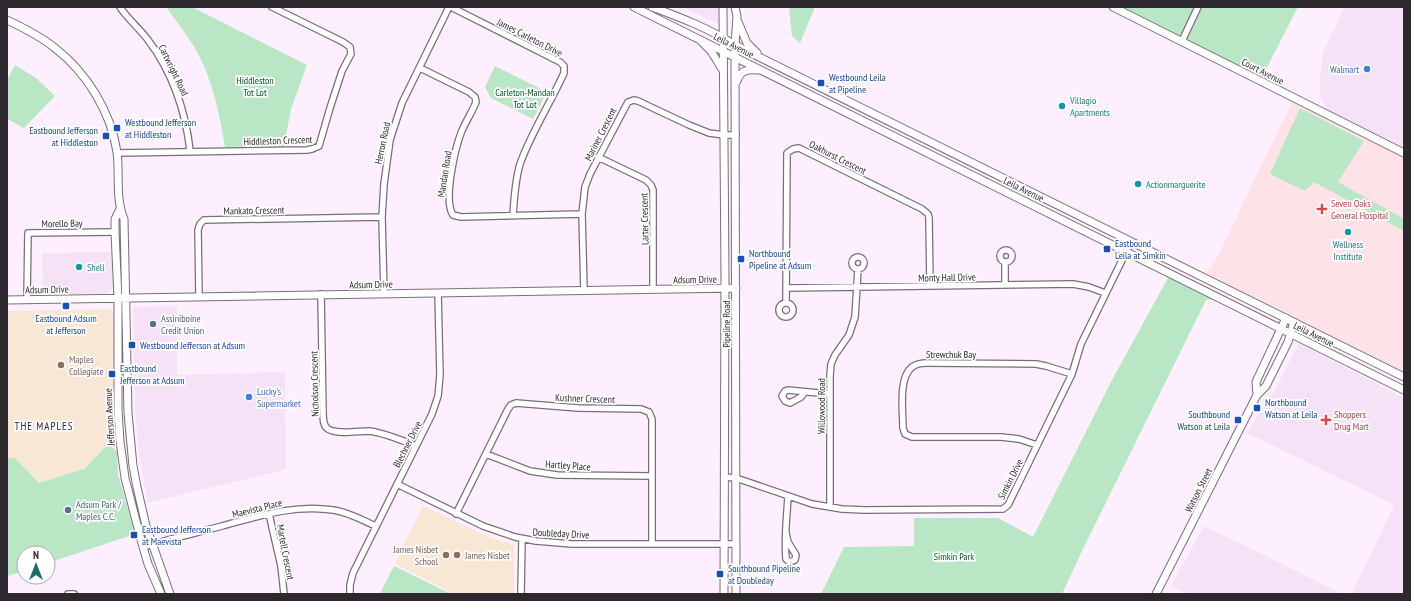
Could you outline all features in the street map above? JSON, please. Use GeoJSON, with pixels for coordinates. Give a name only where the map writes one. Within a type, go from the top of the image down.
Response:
{"type":"FeatureCollection","features":[{"type":"Feature","properties":{"kind":"street","name":"Cartwright Road"},"geometry":{"type":"LineString","coordinates":[[120,7],[148,40],[162,61],[181,105],[190,151]]}},
{"type":"Feature","properties":{"kind":"street","name":"Hiddleston Crescent"},"geometry":{"type":"LineString","coordinates":[[117,153],[307,150],[319,146],[342,71],[351,54],[350,47],[343,42],[272,7]]}},
{"type":"Feature","properties":{"kind":"street","name":"Herron Road"},"geometry":{"type":"LineString","coordinates":[[384,294],[382,217],[384,184],[390,140],[402,103],[450,7]]}},
{"type":"Feature","properties":{"kind":"street","name":"James Carleton Drive"},"geometry":{"type":"LineString","coordinates":[[450,7],[560,62],[564,66],[564,73],[533,134],[521,164],[516,186],[513,216]]}},
{"type":"Feature","properties":{"kind":"street","name":"Leila Avenue"},"geometry":{"type":"LineString","coordinates":[[634,7],[1404,390]]}},
{"type":"Feature","properties":{"kind":"street","name":"Leila Avenue"},"geometry":{"type":"LineString","coordinates":[[652,7],[687,19],[760,58],[1404,377]]}},
{"type":"Feature","properties":{"kind":"street","name":"Pipeline Road"},"geometry":{"type":"LineString","coordinates":[[723,7],[724,594]]}},
{"type":"Feature","properties":{"kind":"street","name":"Pipeline Road"},"geometry":{"type":"LineString","coordinates":[[736,7],[736,594]]}},
{"type":"Feature","properties":{"kind":"street","name":"Court Avenue"},"geometry":{"type":"LineString","coordinates":[[1113,7],[1404,153]]}},
{"type":"Feature","properties":{"kind":"street"},"geometry":{"type":"LineString","coordinates":[[1182,41],[1198,7]]}},
{"type":"Feature","properties":{"kind":"street"},"geometry":{"type":"LineString","coordinates":[[737,16],[746,43],[760,58]]}},
{"type":"Feature","properties":{"kind":"street","name":"Jefferson Avenue"},"geometry":{"type":"LineString","coordinates":[[7,20],[42,39],[55,48],[79,71],[100,100],[111,129],[117,153],[120,209],[124,218],[128,419],[134,470],[140,502],[152,544],[170,594]]}},
{"type":"Feature","properties":{"kind":"street"},"geometry":{"type":"LineString","coordinates":[[698,38],[711,51],[723,71]]}},
{"type":"Feature","properties":{"kind":"street","name":"Mandan Road"},"geometry":{"type":"LineString","coordinates":[[420,68],[469,92],[475,97],[476,102],[461,133],[452,170],[448,203],[453,215],[513,216],[582,214]]}},
{"type":"Feature","properties":{"kind":"street"},"geometry":{"type":"LineString","coordinates":[[736,83],[739,76],[746,70],[764,71]]}},
{"type":"Feature","properties":{"kind":"street","name":"Mariner Crescent"},"geometry":{"type":"LineString","coordinates":[[584,290],[582,214],[585,187],[598,157],[628,102],[634,100],[709,133],[736,135]]}},
{"type":"Feature","properties":{"kind":"street","name":"Oakhurst Crescent"},"geometry":{"type":"LineString","coordinates":[[786,303],[787,153],[793,149],[799,148],[922,209],[928,214],[930,286]]}},
{"type":"Feature","properties":{"kind":"street","name":"Larter Crescent"},"geometry":{"type":"LineString","coordinates":[[598,157],[646,180],[651,185],[653,190],[653,290]]}},
{"type":"Feature","properties":{"kind":"street","name":"Jefferson Avenue"},"geometry":{"type":"LineString","coordinates":[[120,209],[116,219],[115,232],[118,298],[120,441],[125,478],[143,547],[161,594]]}},
{"type":"Feature","properties":{"kind":"street","name":"Mankato Crescent"},"geometry":{"type":"LineString","coordinates":[[199,296],[198,230],[200,224],[204,220],[382,217]]}},
{"type":"Feature","properties":{"kind":"street","name":"Morello Bay"},"geometry":{"type":"LineString","coordinates":[[27,299],[28,233],[115,232]]}},
{"type":"Feature","properties":{"kind":"street","name":"Simkin Drive"},"geometry":{"type":"LineString","coordinates":[[724,477],[736,478],[812,504],[830,507],[864,510],[1003,509],[1008,505],[1072,374],[1081,344],[1131,242]]}},
{"type":"Feature","properties":{"kind":"street"},"geometry":{"type":"LineString","coordinates":[[1005,263],[1005,285]]}},
{"type":"Feature","properties":{"kind":"street","name":"Willowood Road"},"geometry":{"type":"LineString","coordinates":[[830,507],[829,394],[831,364],[835,355],[849,335],[855,317],[858,269]]}},
{"type":"Feature","properties":{"kind":"street","name":"Monty Hall Drive"},"geometry":{"type":"LineString","coordinates":[[787,288],[1074,284],[1089,287],[1105,294]]}},
{"type":"Feature","properties":{"kind":"street","name":"Adsum Drive"},"geometry":{"type":"LineString","coordinates":[[7,300],[736,288]]}},
{"type":"Feature","properties":{"kind":"street","name":"Blechner Drive"},"geometry":{"type":"LineString","coordinates":[[350,594],[353,573],[434,409],[439,386],[438,293]]}},
{"type":"Feature","properties":{"kind":"street","name":"Nicholson Crescent"},"geometry":{"type":"LineString","coordinates":[[321,294],[323,412],[326,427],[330,430],[336,431],[369,431],[389,435],[416,446]]}},
{"type":"Feature","properties":{"kind":"street","name":"Watson Street"},"geometry":{"type":"LineString","coordinates":[[1257,395],[1256,382],[1286,318]]}},
{"type":"Feature","properties":{"kind":"street","name":"Watson Street"},"geometry":{"type":"LineString","coordinates":[[1157,592],[1257,395],[1266,386],[1291,334],[1294,322]]}},
{"type":"Feature","properties":{"kind":"street","name":"Strewchuk Bay"},"geometry":{"type":"LineString","coordinates":[[1037,445],[1011,437],[912,437],[905,434],[903,428],[903,386],[907,373],[916,365],[927,363],[1017,363],[1046,366],[1072,374]]}},
{"type":"Feature","properties":{"kind":"street"},"geometry":{"type":"LineString","coordinates":[[118,381],[128,383]]}},
{"type":"Feature","properties":{"kind":"street"},"geometry":{"type":"LineString","coordinates":[[805,392],[829,394]]}},
{"type":"Feature","properties":{"kind":"street","name":"Kushner Crescent"},"geometry":{"type":"LineString","coordinates":[[456,514],[511,405],[516,403],[578,408],[641,409],[649,412],[652,419],[652,543]]}},
{"type":"Feature","properties":{"kind":"street","name":"Hartley Place"},"geometry":{"type":"LineString","coordinates":[[486,454],[530,471],[557,475],[651,476]]}},
{"type":"Feature","properties":{"kind":"street"},"geometry":{"type":"LineString","coordinates":[[125,478],[134,470]]}},
{"type":"Feature","properties":{"kind":"street","name":"Doubleday Drive"},"geometry":{"type":"LineString","coordinates":[[397,484],[483,526],[522,539],[572,544],[736,544]]}},
{"type":"Feature","properties":{"kind":"street"},"geometry":{"type":"LineString","coordinates":[[786,533],[788,496]]}},
{"type":"Feature","properties":{"kind":"street","name":"Maevista Place"},"geometry":{"type":"LineString","coordinates":[[143,547],[293,509],[324,508],[336,510],[376,526]]}},
{"type":"Feature","properties":{"kind":"street","name":"Martell Crescent"},"geometry":{"type":"LineString","coordinates":[[269,514],[282,566],[284,594]]}},
{"type":"Feature","properties":{"kind":"street"},"geometry":{"type":"LineString","coordinates":[[521,594],[522,539]]}},
{"type":"Feature","properties":{"kind":"street"},"geometry":{"type":"LineString","coordinates":[[1157,592],[1165,594]]}},
{"type":"Feature","properties":{"kind":"street"},"geometry":{"type":"LineString","coordinates":[[68,594],[74,594]]}},
{"type":"Feature","properties":{"kind":"shaded area"},"geometry":{"type":"Polygon","coordinates":[[[683,7],[721,7],[720,25],[683,7]]]}},
{"type":"Feature","properties":{"kind":"shaded area","name":"Walmart"},"geometry":{"type":"Polygon","coordinates":[[[1345,7],[1404,7],[1404,147],[1327,110],[1320,97],[1323,52],[1345,7]]]}},
{"type":"Feature","properties":{"kind":"shaded area","name":"Seven Oaks General Hospital"},"geometry":{"type":"Polygon","coordinates":[[[1292,102],[1404,157],[1404,374],[1293,319],[1206,273],[1216,260],[1292,102]]]}},
{"type":"Feature","properties":{"kind":"shaded area"},"geometry":{"type":"Polygon","coordinates":[[[112,252],[113,286],[111,291],[107,293],[43,295],[42,253],[112,252]]]}},
{"type":"Feature","properties":{"kind":"shaded area"},"geometry":{"type":"Polygon","coordinates":[[[177,306],[177,375],[285,372],[286,469],[148,503],[139,455],[135,406],[133,307],[177,306]]]}},
{"type":"Feature","properties":{"kind":"shaded area","name":"Maples Collegiate"},"geometry":{"type":"Polygon","coordinates":[[[114,309],[115,418],[117,452],[108,444],[70,482],[42,487],[15,458],[7,458],[7,311],[114,309]]]}},
{"type":"Feature","properties":{"kind":"shaded area"},"geometry":{"type":"Polygon","coordinates":[[[1299,343],[1404,398],[1404,594],[1352,594],[1394,505],[1247,433],[1277,386],[1299,343]]]}},
{"type":"Feature","properties":{"kind":"shaded area","name":"James Nisbet"},"geometry":{"type":"Polygon","coordinates":[[[423,506],[484,535],[514,545],[514,594],[454,594],[395,564],[423,506]]]}},
{"type":"Feature","properties":{"kind":"shaded area"},"geometry":{"type":"Polygon","coordinates":[[[1204,526],[1342,594],[1187,594],[1171,586],[1204,526]]]}},
{"type":"Feature","properties":{"kind":"green space","name":"Hiddleston Tot Lot"},"geometry":{"type":"Polygon","coordinates":[[[166,7],[192,7],[307,65],[291,109],[284,146],[225,147],[214,94],[200,57],[187,35],[166,7]]]}},
{"type":"Feature","properties":{"kind":"green space"},"geometry":{"type":"Polygon","coordinates":[[[789,7],[815,7],[800,43],[792,36],[789,7]]]}},
{"type":"Feature","properties":{"kind":"green space"},"geometry":{"type":"Polygon","coordinates":[[[1109,7],[1298,7],[1260,81],[1109,7]]]}},
{"type":"Feature","properties":{"kind":"green space"},"geometry":{"type":"Polygon","coordinates":[[[15,65],[36,78],[55,96],[24,128],[7,119],[7,80],[15,65]]]}},
{"type":"Feature","properties":{"kind":"green space","name":"Carleton-Mandan Tot Lot"},"geometry":{"type":"Polygon","coordinates":[[[495,66],[547,92],[533,119],[491,98],[485,87],[495,66]]]}},
{"type":"Feature","properties":{"kind":"green space"},"geometry":{"type":"Polygon","coordinates":[[[1300,108],[1364,141],[1338,182],[1404,219],[1404,231],[1314,182],[1305,191],[1270,174],[1300,108]]]}},
{"type":"Feature","properties":{"kind":"green space","name":"Simkin Park"},"geometry":{"type":"Polygon","coordinates":[[[1169,276],[1215,299],[1206,300],[1062,594],[821,594],[844,547],[914,546],[914,518],[998,518],[1033,537],[1112,380],[1169,276]]]}},
{"type":"Feature","properties":{"kind":"green space","name":"Adsum Park / Maples C.C."},"geometry":{"type":"Polygon","coordinates":[[[108,444],[117,452],[118,474],[135,534],[56,560],[56,545],[16,545],[16,573],[7,576],[7,458],[15,458],[39,483],[84,469],[108,444]]]}},
{"type":"Feature","properties":{"kind":"green space"},"geometry":{"type":"Polygon","coordinates":[[[394,566],[451,594],[382,594],[381,591],[394,566]]]}},
{"type":"Feature","properties":{"kind":"place","name":"Walmart"},"geometry":{"type":"Point","coordinates":[1367,69]}},
{"type":"Feature","properties":{"kind":"place","name":"Westbound Leila at Pipeline"},"geometry":{"type":"Point","coordinates":[821,83]}},
{"type":"Feature","properties":{"kind":"place","name":"Villagio Apartments"},"geometry":{"type":"Point","coordinates":[1062,106]}},
{"type":"Feature","properties":{"kind":"place","name":"Westbound Jefferson at Hiddleston"},"geometry":{"type":"Point","coordinates":[117,128]}},
{"type":"Feature","properties":{"kind":"place","name":"Eastbound Jefferson at Hiddleston"},"geometry":{"type":"Point","coordinates":[106,136]}},
{"type":"Feature","properties":{"kind":"place","name":"Actionmarguerite"},"geometry":{"type":"Point","coordinates":[1138,184]}},
{"type":"Feature","properties":{"kind":"place","name":"Seven Oaks General Hospital"},"geometry":{"type":"Point","coordinates":[1322,209]}},
{"type":"Feature","properties":{"kind":"place","name":"Wellness Institute"},"geometry":{"type":"Point","coordinates":[1348,232]}},
{"type":"Feature","properties":{"kind":"place","name":"Eastbound Leila at Simkin"},"geometry":{"type":"Point","coordinates":[1107,249]}},
{"type":"Feature","properties":{"kind":"place","name":"Northbound Pipeline at Adsum"},"geometry":{"type":"Point","coordinates":[741,259]}},
{"type":"Feature","properties":{"kind":"place","name":"Shell"},"geometry":{"type":"Point","coordinates":[79,267]}},
{"type":"Feature","properties":{"kind":"place","name":"Eastbound Adsum at Jefferson"},"geometry":{"type":"Point","coordinates":[66,306]}},
{"type":"Feature","properties":{"kind":"place","name":"Assiniboine Credit Union"},"geometry":{"type":"Point","coordinates":[153,324]}},
{"type":"Feature","properties":{"kind":"place","name":"Westbound Jefferson at Adsum"},"geometry":{"type":"Point","coordinates":[132,345]}},
{"type":"Feature","properties":{"kind":"place","name":"Maples Collegiate"},"geometry":{"type":"Point","coordinates":[61,365]}},
{"type":"Feature","properties":{"kind":"place","name":"Eastbound Jefferson at Adsum"},"geometry":{"type":"Point","coordinates":[112,374]}},
{"type":"Feature","properties":{"kind":"place","name":"Lucky's Supermarket"},"geometry":{"type":"Point","coordinates":[249,397]}},
{"type":"Feature","properties":{"kind":"place","name":"Northbound Watson at Leila"},"geometry":{"type":"Point","coordinates":[1257,408]}},
{"type":"Feature","properties":{"kind":"place","name":"Southbound Watson at Leila"},"geometry":{"type":"Point","coordinates":[1238,420]}},
{"type":"Feature","properties":{"kind":"place","name":"Shoppers Drug Mart"},"geometry":{"type":"Point","coordinates":[1326,420]}},
{"type":"Feature","properties":{"kind":"place","name":"Adsum Park / Maples C.C."},"geometry":{"type":"Point","coordinates":[68,510]}},
{"type":"Feature","properties":{"kind":"place","name":"Eastbound Jefferson at Maevista"},"geometry":{"type":"Point","coordinates":[134,535]}},
{"type":"Feature","properties":{"kind":"place","name":"James Nisbet School"},"geometry":{"type":"Point","coordinates":[446,555]}},
{"type":"Feature","properties":{"kind":"place","name":"James Nisbet"},"geometry":{"type":"Point","coordinates":[457,555]}},
{"type":"Feature","properties":{"kind":"place","name":"Southbound Pipeline at Doubleday"},"geometry":{"type":"Point","coordinates":[720,574]}},
{"type":"Feature","properties":{"kind":"district","name":"THE MAPLES"},"geometry":{"type":"Point","coordinates":[44,426]}}]}
